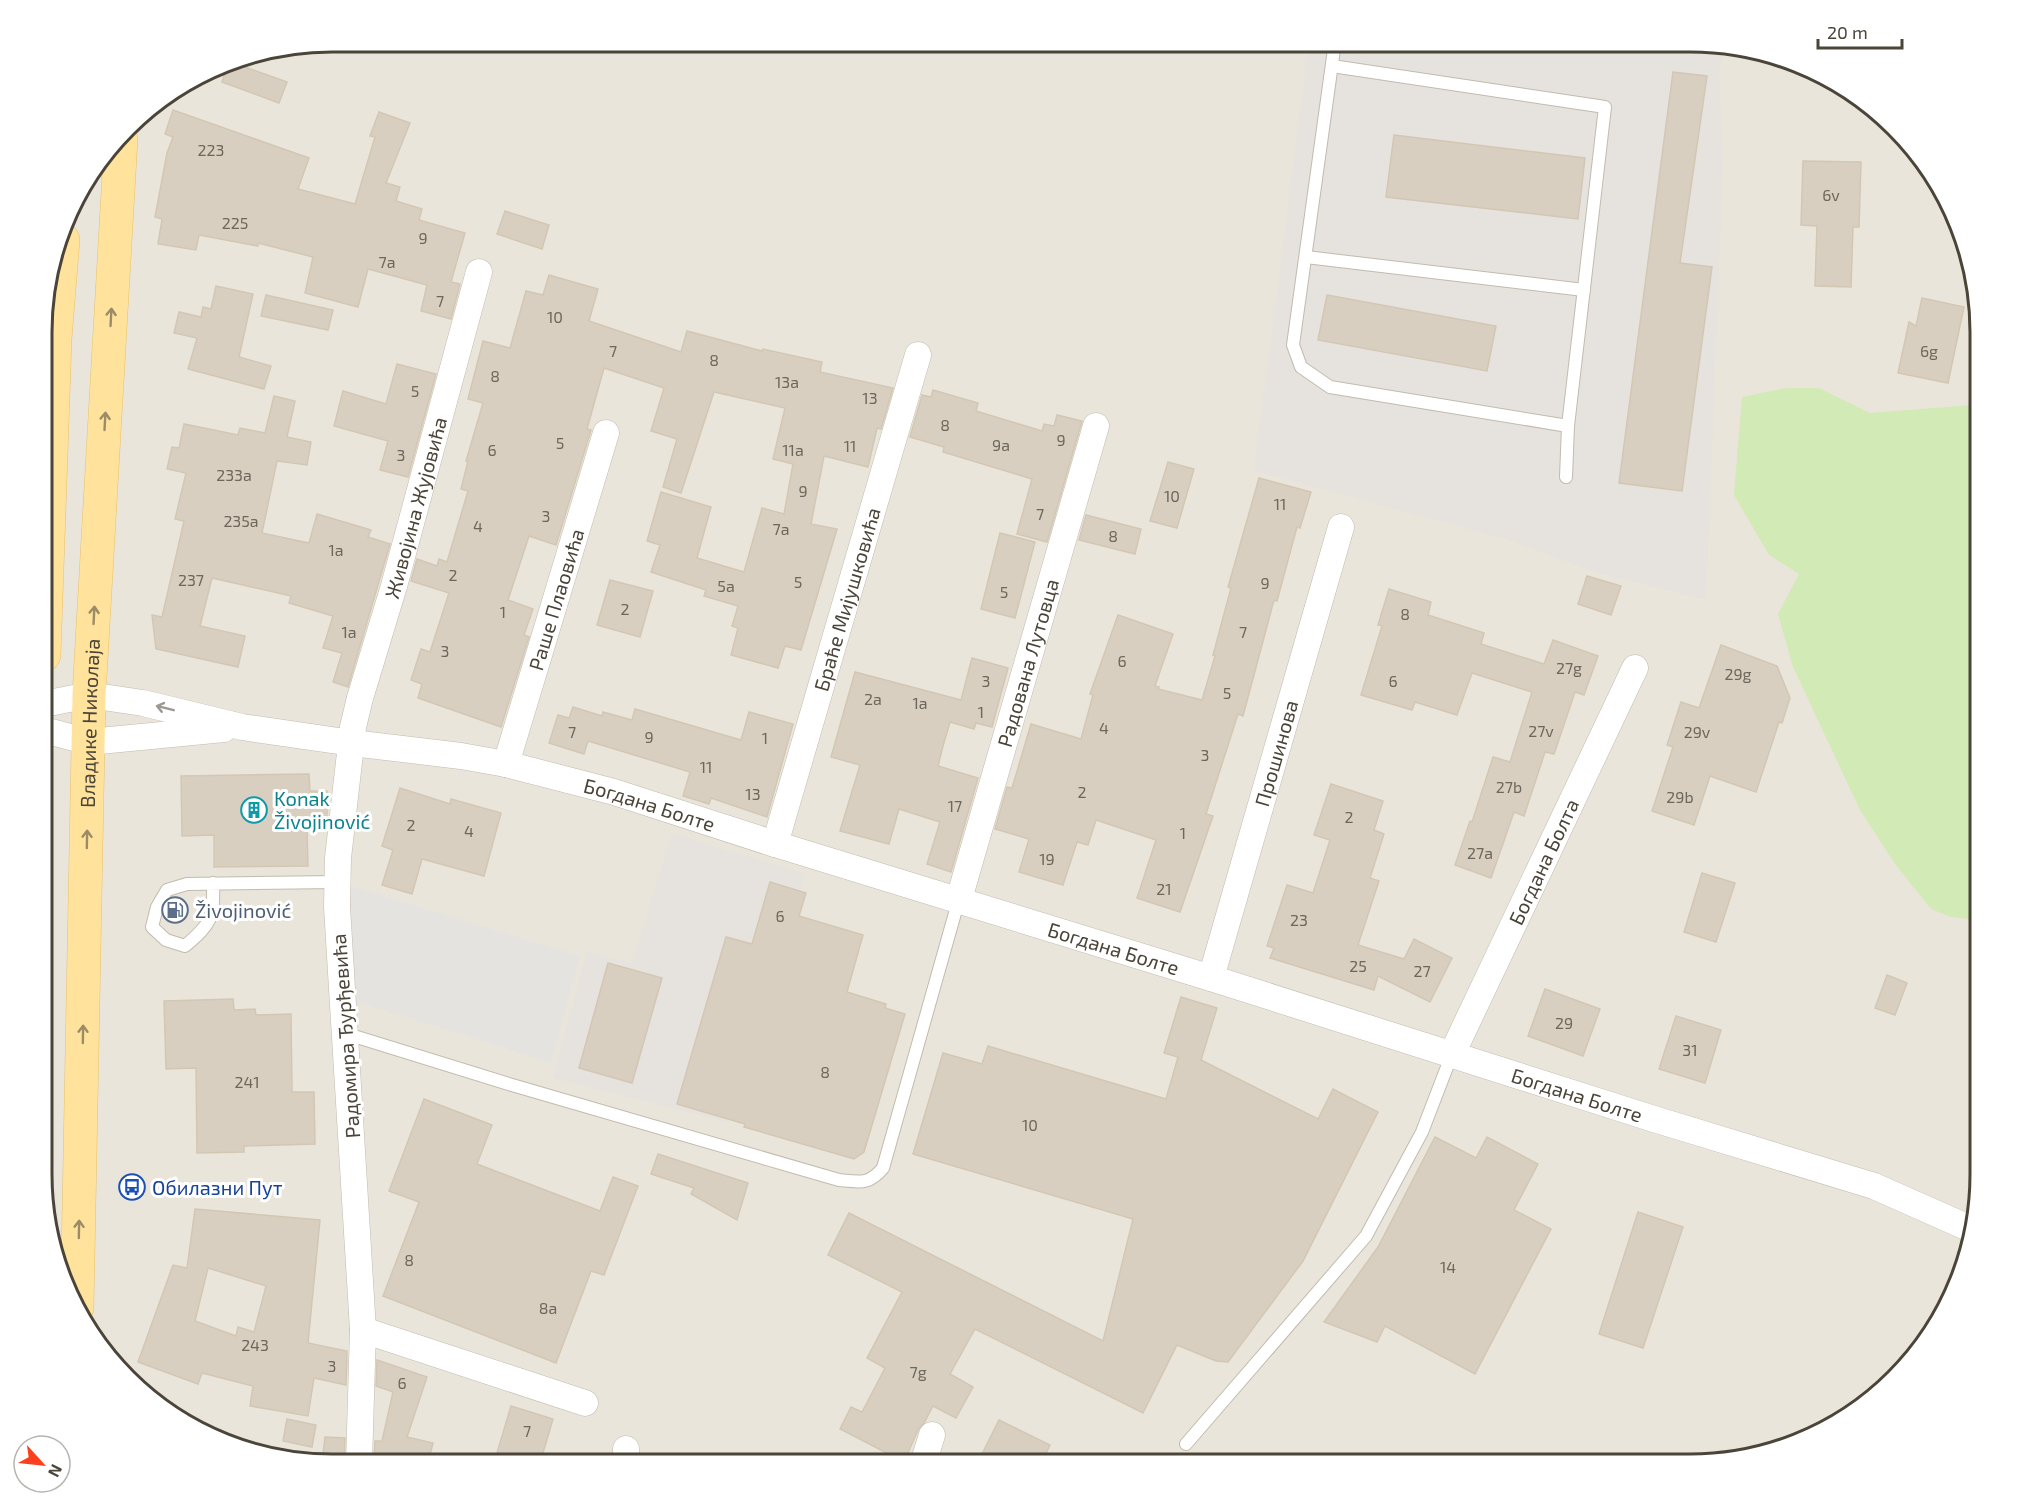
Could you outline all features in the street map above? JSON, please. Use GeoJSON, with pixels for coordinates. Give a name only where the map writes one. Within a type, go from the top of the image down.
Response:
{"type":"FeatureCollection","features":[{"type":"Feature","properties":{"kind":"main road","name":"Владике Николаја"},"geometry":{"type":"LineString","coordinates":[[77,1289],[89,694],[120,150]]}},
{"type":"Feature","properties":{"kind":"main road"},"geometry":{"type":"LineString","coordinates":[[52,425],[55,339],[61,264]]}},
{"type":"Feature","properties":{"kind":"street","name":"Живојина Жујовића"},"geometry":{"type":"LineString","coordinates":[[352,743],[360,698],[394,586],[479,272]]}},
{"type":"Feature","properties":{"kind":"street","name":"Браће Мијушковића"},"geometry":{"type":"LineString","coordinates":[[775,844],[918,355]]}},
{"type":"Feature","properties":{"kind":"street","name":"Радована Лутовца"},"geometry":{"type":"LineString","coordinates":[[959,899],[1096,426]]}},
{"type":"Feature","properties":{"kind":"street","name":"Раше Плаовића"},"geometry":{"type":"LineString","coordinates":[[506,764],[606,433]]}},
{"type":"Feature","properties":{"kind":"street","name":"Прошинова"},"geometry":{"type":"LineString","coordinates":[[1211,978],[1341,527]]}},
{"type":"Feature","properties":{"kind":"street","name":"Богдана Болта"},"geometry":{"type":"LineString","coordinates":[[1452,1054],[1635,668]]}},
{"type":"Feature","properties":{"kind":"street","name":"Богдана Болте"},"geometry":{"type":"LineString","coordinates":[[52,702],[89,694],[143,703],[242,727],[451,754],[506,764],[614,792],[1874,1186],[1964,1226]]}},
{"type":"Feature","properties":{"kind":"street","name":"Богдана Болте"},"geometry":{"type":"LineString","coordinates":[[52,732],[89,742],[242,727]]}},
{"type":"Feature","properties":{"kind":"street","name":"Радомира Ђурђевића"},"geometry":{"type":"LineString","coordinates":[[352,743],[337,882],[363,1330],[359,1454]]}},
{"type":"Feature","properties":{"kind":"street"},"geometry":{"type":"LineString","coordinates":[[363,1330],[585,1403]]}},
{"type":"Feature","properties":{"kind":"street"},"geometry":{"type":"LineString","coordinates":[[926,1454],[932,1435]]}},
{"type":"Feature","properties":{"kind":"lane"},"geometry":{"type":"LineString","coordinates":[[1334,53],[1293,345],[1301,367],[1330,387],[1568,426]]}},
{"type":"Feature","properties":{"kind":"lane"},"geometry":{"type":"LineString","coordinates":[[1332,66],[1605,107],[1568,426],[1566,477]]}},
{"type":"Feature","properties":{"kind":"lane"},"geometry":{"type":"LineString","coordinates":[[1306,256],[1584,290]]}},
{"type":"Feature","properties":{"kind":"lane"},"geometry":{"type":"LineString","coordinates":[[213,883],[213,909],[206,928],[185,946],[166,940],[152,927],[157,907],[167,890],[187,884],[213,883],[337,882]]}},
{"type":"Feature","properties":{"kind":"lane"},"geometry":{"type":"LineString","coordinates":[[344,1033],[512,1085],[839,1180],[861,1182],[874,1179],[883,1168],[959,899]]}},
{"type":"Feature","properties":{"kind":"lane"},"geometry":{"type":"LineString","coordinates":[[1186,1444],[1366,1236],[1422,1132],[1452,1054]]}},
{"type":"Feature","properties":{"kind":"shaded area"},"geometry":{"type":"Polygon","coordinates":[[[314,53],[1708,53],[1744,58],[1779,67],[1813,81],[1860,110],[1912,162],[1941,209],[1960,260],[1967,296],[1970,333],[1969,1192],[1964,1228],[1955,1263],[1941,1297],[1912,1344],[1860,1396],[1813,1425],[1762,1444],[1726,1451],[1689,1454],[333,1454],[278,1448],[243,1439],[209,1425],[162,1396],[110,1344],[81,1297],[62,1246],[53,1192],[52,333],[55,296],[67,243],[81,209],[110,162],[148,122],[193,90],[225,74],[260,62],[314,53]]]}},
{"type":"Feature","properties":{"kind":"shaded area"},"geometry":{"type":"Polygon","coordinates":[[[1308,53],[1724,55],[1719,69],[1723,164],[1706,600],[1598,573],[1506,539],[1254,471],[1308,53]]]}},
{"type":"Feature","properties":{"kind":"shaded area"},"geometry":{"type":"Polygon","coordinates":[[[672,833],[805,874],[728,1122],[553,1078],[587,951],[632,963],[672,833]]]}},
{"type":"Feature","properties":{"kind":"shaded area"},"geometry":{"type":"Polygon","coordinates":[[[345,884],[580,956],[551,1063],[348,999],[345,884]]]}},
{"type":"Feature","properties":{"kind":"green space"},"geometry":{"type":"Polygon","coordinates":[[[1786,388],[1819,388],[1870,413],[1970,405],[1970,919],[1951,917],[1931,909],[1895,864],[1860,810],[1793,667],[1778,614],[1799,574],[1769,555],[1734,495],[1742,397],[1786,388]]]}},
{"type":"Feature","properties":{"kind":"building"},"geometry":{"type":"Polygon","coordinates":[[[244,67],[287,82],[279,103],[222,82],[225,74],[244,67]]]}},
{"type":"Feature","properties":{"kind":"building"},"geometry":{"type":"Polygon","coordinates":[[[1673,72],[1707,76],[1680,263],[1712,267],[1682,491],[1619,483],[1673,72]]]}},
{"type":"Feature","properties":{"kind":"building"},"geometry":{"type":"Polygon","coordinates":[[[173,110],[309,158],[298,189],[355,204],[375,137],[370,136],[379,112],[410,123],[386,183],[400,187],[396,201],[422,209],[419,220],[465,233],[451,282],[460,284],[451,319],[421,311],[427,285],[368,269],[358,307],[305,293],[313,257],[258,243],[258,246],[199,235],[196,250],[158,244],[162,219],[155,217],[167,153],[173,137],[165,134],[173,110]]]}},
{"type":"Feature","properties":{"kind":"building"},"geometry":{"type":"Polygon","coordinates":[[[1394,135],[1585,158],[1578,219],[1386,197],[1394,135]]]}},
{"type":"Feature","properties":{"kind":"building"},"geometry":{"type":"Polygon","coordinates":[[[1803,161],[1861,162],[1859,227],[1853,227],[1851,287],[1815,286],[1817,226],[1801,225],[1803,161]]]}},
{"type":"Feature","properties":{"kind":"building"},"geometry":{"type":"Polygon","coordinates":[[[505,211],[549,225],[542,249],[497,234],[505,211]]]}},
{"type":"Feature","properties":{"kind":"building"},"geometry":{"type":"Polygon","coordinates":[[[549,275],[598,289],[589,321],[681,352],[687,331],[762,351],[763,349],[822,362],[820,372],[893,388],[881,429],[877,428],[868,467],[824,456],[811,524],[837,529],[801,650],[785,646],[778,668],[731,655],[738,628],[732,626],[738,606],[704,596],[706,590],[651,572],[660,545],[647,541],[661,492],[711,507],[697,558],[744,572],[762,508],[784,514],[793,464],[773,459],[785,408],[714,392],[681,493],[663,487],[677,439],[651,431],[664,388],[604,368],[587,429],[591,430],[556,545],[529,536],[508,600],[533,609],[524,635],[529,637],[501,727],[418,698],[422,684],[411,680],[421,649],[430,652],[449,593],[411,581],[417,559],[437,566],[439,559],[447,562],[468,491],[461,489],[468,461],[466,461],[483,403],[468,399],[483,341],[510,348],[526,291],[543,295],[549,275]]]}},
{"type":"Feature","properties":{"kind":"building"},"geometry":{"type":"Polygon","coordinates":[[[216,286],[253,294],[239,357],[271,366],[264,389],[188,369],[197,338],[174,333],[179,312],[201,317],[203,307],[211,309],[216,286]]]}},
{"type":"Feature","properties":{"kind":"building"},"geometry":{"type":"Polygon","coordinates":[[[266,295],[333,310],[328,330],[261,316],[266,295]]]}},
{"type":"Feature","properties":{"kind":"building"},"geometry":{"type":"Polygon","coordinates":[[[1327,295],[1496,326],[1487,371],[1318,340],[1327,295]]]}},
{"type":"Feature","properties":{"kind":"building"},"geometry":{"type":"Polygon","coordinates":[[[1922,298],[1964,307],[1948,383],[1898,373],[1909,322],[1916,326],[1922,298]]]}},
{"type":"Feature","properties":{"kind":"building"},"geometry":{"type":"Polygon","coordinates":[[[397,364],[436,374],[408,477],[380,470],[388,441],[334,426],[343,391],[386,404],[397,364]]]}},
{"type":"Feature","properties":{"kind":"building"},"geometry":{"type":"Polygon","coordinates":[[[933,390],[978,403],[976,411],[1042,431],[1044,424],[1054,426],[1057,415],[1082,421],[1047,542],[1017,534],[1032,479],[943,452],[944,447],[910,437],[922,395],[931,397],[933,390]]]}},
{"type":"Feature","properties":{"kind":"building"},"geometry":{"type":"Polygon","coordinates":[[[274,396],[295,401],[287,437],[311,442],[307,465],[277,461],[262,533],[309,543],[317,514],[371,530],[368,537],[390,544],[348,687],[333,682],[342,653],[323,648],[333,616],[289,603],[291,596],[212,578],[200,626],[245,636],[238,667],[156,649],[152,615],[162,617],[184,521],[175,519],[186,473],[167,469],[172,447],[179,448],[184,424],[238,435],[240,428],[265,433],[274,396]]]}},
{"type":"Feature","properties":{"kind":"building"},"geometry":{"type":"Polygon","coordinates":[[[1168,462],[1194,469],[1177,528],[1150,521],[1168,462]]]}},
{"type":"Feature","properties":{"kind":"building"},"geometry":{"type":"Polygon","coordinates":[[[1259,478],[1311,492],[1300,528],[1297,527],[1277,601],[1274,600],[1243,716],[1238,714],[1206,814],[1213,816],[1180,912],[1137,898],[1156,840],[1096,820],[1088,845],[1077,842],[1063,885],[1019,872],[1029,839],[995,829],[1007,787],[1012,788],[1031,724],[1081,739],[1093,695],[1090,694],[1118,615],[1173,634],[1155,686],[1159,687],[1158,689],[1202,700],[1231,588],[1228,587],[1259,478]]]}},
{"type":"Feature","properties":{"kind":"building"},"geometry":{"type":"Polygon","coordinates":[[[1086,515],[1141,529],[1135,554],[1079,540],[1086,515]]]}},
{"type":"Feature","properties":{"kind":"building"},"geometry":{"type":"Polygon","coordinates":[[[1000,533],[1035,542],[1015,618],[981,609],[1000,533]]]}},
{"type":"Feature","properties":{"kind":"building"},"geometry":{"type":"Polygon","coordinates":[[[1587,576],[1621,586],[1611,615],[1578,604],[1587,576]]]}},
{"type":"Feature","properties":{"kind":"building"},"geometry":{"type":"Polygon","coordinates":[[[610,580],[653,591],[640,637],[597,625],[610,580]]]}},
{"type":"Feature","properties":{"kind":"building"},"geometry":{"type":"Polygon","coordinates":[[[1389,589],[1431,602],[1428,615],[1484,633],[1481,644],[1544,664],[1553,640],[1598,656],[1584,695],[1575,692],[1554,754],[1545,752],[1524,816],[1514,812],[1491,878],[1455,865],[1493,757],[1510,762],[1532,692],[1472,673],[1457,715],[1415,702],[1412,710],[1361,695],[1382,626],[1378,625],[1389,589]]]}},
{"type":"Feature","properties":{"kind":"building"},"geometry":{"type":"Polygon","coordinates":[[[1721,645],[1777,666],[1790,698],[1782,723],[1779,722],[1756,792],[1710,776],[1694,825],[1652,811],[1673,747],[1667,745],[1681,702],[1699,708],[1721,645]]]}},
{"type":"Feature","properties":{"kind":"building"},"geometry":{"type":"Polygon","coordinates":[[[972,658],[1008,668],[992,727],[976,723],[974,729],[950,722],[943,746],[938,766],[978,778],[951,872],[927,864],[940,822],[899,809],[889,844],[840,831],[860,765],[831,757],[855,672],[961,700],[972,658]]]}},
{"type":"Feature","properties":{"kind":"building"},"geometry":{"type":"Polygon","coordinates":[[[573,707],[602,716],[603,712],[632,720],[635,709],[741,740],[749,712],[793,724],[767,817],[711,798],[709,804],[683,796],[690,772],[588,741],[584,754],[549,743],[558,715],[569,718],[573,707]]]}},
{"type":"Feature","properties":{"kind":"building","name":"Konak Živojinović"},"geometry":{"type":"Polygon","coordinates":[[[309,774],[310,791],[327,791],[327,822],[326,828],[307,829],[308,866],[214,867],[214,835],[182,836],[181,776],[309,774]]]}},
{"type":"Feature","properties":{"kind":"building"},"geometry":{"type":"Polygon","coordinates":[[[1331,784],[1383,801],[1374,830],[1384,834],[1370,878],[1379,881],[1358,945],[1404,959],[1414,939],[1452,958],[1430,1002],[1378,976],[1374,990],[1270,958],[1274,948],[1267,946],[1287,885],[1313,893],[1330,840],[1314,835],[1331,784]]]}},
{"type":"Feature","properties":{"kind":"building"},"geometry":{"type":"Polygon","coordinates":[[[400,788],[450,804],[451,799],[501,813],[484,876],[422,859],[412,894],[382,885],[393,850],[382,846],[400,788]]]}},
{"type":"Feature","properties":{"kind":"building"},"geometry":{"type":"Polygon","coordinates":[[[1702,873],[1735,883],[1716,942],[1684,932],[1702,873]]]}},
{"type":"Feature","properties":{"kind":"building"},"geometry":{"type":"Polygon","coordinates":[[[770,882],[806,893],[799,916],[863,935],[847,992],[886,1004],[885,1008],[905,1014],[864,1152],[854,1159],[744,1127],[745,1124],[677,1104],[726,937],[752,944],[770,882]]]}},
{"type":"Feature","properties":{"kind":"building"},"geometry":{"type":"Polygon","coordinates":[[[608,963],[662,978],[632,1083],[579,1068],[608,963]]]}},
{"type":"Feature","properties":{"kind":"building"},"geometry":{"type":"Polygon","coordinates":[[[1887,975],[1907,983],[1895,1015],[1875,1008],[1887,975]]]}},
{"type":"Feature","properties":{"kind":"building"},"geometry":{"type":"Polygon","coordinates":[[[1545,989],[1600,1009],[1583,1056],[1528,1036],[1545,989]]]}},
{"type":"Feature","properties":{"kind":"building"},"geometry":{"type":"Polygon","coordinates":[[[1181,997],[1217,1008],[1201,1060],[1318,1119],[1333,1089],[1378,1112],[1303,1261],[1228,1362],[1216,1361],[1177,1345],[1143,1413],[975,1329],[950,1374],[973,1387],[956,1418],[933,1406],[918,1430],[908,1454],[888,1454],[840,1429],[851,1407],[862,1412],[885,1368],[867,1358],[902,1292],[828,1255],[849,1213],[1103,1341],[1133,1219],[913,1154],[943,1053],[982,1064],[988,1046],[1166,1099],[1178,1057],[1164,1053],[1181,997]]]}},
{"type":"Feature","properties":{"kind":"building"},"geometry":{"type":"Polygon","coordinates":[[[233,999],[234,1010],[255,1009],[256,1015],[291,1014],[292,1092],[314,1092],[315,1144],[244,1146],[244,1152],[197,1153],[196,1068],[166,1069],[164,1001],[233,999]]]}},
{"type":"Feature","properties":{"kind":"building"},"geometry":{"type":"Polygon","coordinates":[[[1676,1016],[1721,1030],[1705,1083],[1659,1069],[1676,1016]]]}},
{"type":"Feature","properties":{"kind":"building"},"geometry":{"type":"Polygon","coordinates":[[[424,1099],[492,1125],[477,1164],[600,1211],[613,1177],[638,1186],[604,1275],[591,1271],[556,1363],[383,1296],[419,1202],[389,1191],[424,1099]]]}},
{"type":"Feature","properties":{"kind":"building"},"geometry":{"type":"Polygon","coordinates":[[[1435,1137],[1476,1158],[1487,1137],[1538,1164],[1514,1210],[1551,1229],[1475,1374],[1385,1326],[1377,1342],[1324,1322],[1378,1247],[1435,1137]]]}},
{"type":"Feature","properties":{"kind":"building"},"geometry":{"type":"Polygon","coordinates":[[[658,1154],[748,1183],[737,1220],[691,1194],[694,1188],[651,1174],[658,1154]]]}},
{"type":"Feature","properties":{"kind":"building"},"geometry":{"type":"Polygon","coordinates":[[[195,1209],[320,1220],[308,1343],[347,1351],[346,1385],[314,1378],[308,1416],[250,1406],[253,1386],[202,1373],[198,1384],[138,1362],[173,1265],[187,1268],[195,1209]],[[208,1268],[195,1321],[236,1336],[238,1327],[254,1332],[266,1286],[208,1268]]]}},
{"type":"Feature","properties":{"kind":"building"},"geometry":{"type":"Polygon","coordinates":[[[1638,1212],[1683,1227],[1643,1348],[1599,1334],[1638,1212]]]}},
{"type":"Feature","properties":{"kind":"building"},"geometry":{"type":"Polygon","coordinates":[[[377,1360],[427,1377],[407,1437],[433,1443],[430,1454],[374,1454],[375,1441],[382,1441],[393,1392],[376,1386],[377,1360]]]}},
{"type":"Feature","properties":{"kind":"building"},"geometry":{"type":"Polygon","coordinates":[[[511,1406],[553,1419],[543,1454],[497,1454],[511,1406]]]}},
{"type":"Feature","properties":{"kind":"building"},"geometry":{"type":"Polygon","coordinates":[[[287,1419],[316,1425],[312,1447],[283,1441],[287,1419]]]}},
{"type":"Feature","properties":{"kind":"building"},"geometry":{"type":"Polygon","coordinates":[[[999,1420],[1050,1445],[1046,1454],[982,1454],[999,1420]]]}},
{"type":"Feature","properties":{"kind":"building"},"geometry":{"type":"Polygon","coordinates":[[[325,1437],[345,1438],[344,1454],[323,1453],[325,1437]]]}},
{"type":"Feature","properties":{"kind":"place","name":"Konak Živojinović"},"geometry":{"type":"Point","coordinates":[254,810]}},
{"type":"Feature","properties":{"kind":"place","name":"Živojinović"},"geometry":{"type":"Point","coordinates":[175,910]}},
{"type":"Feature","properties":{"kind":"place","name":"Обилазни Пут"},"geometry":{"type":"Point","coordinates":[132,1187]}}]}
